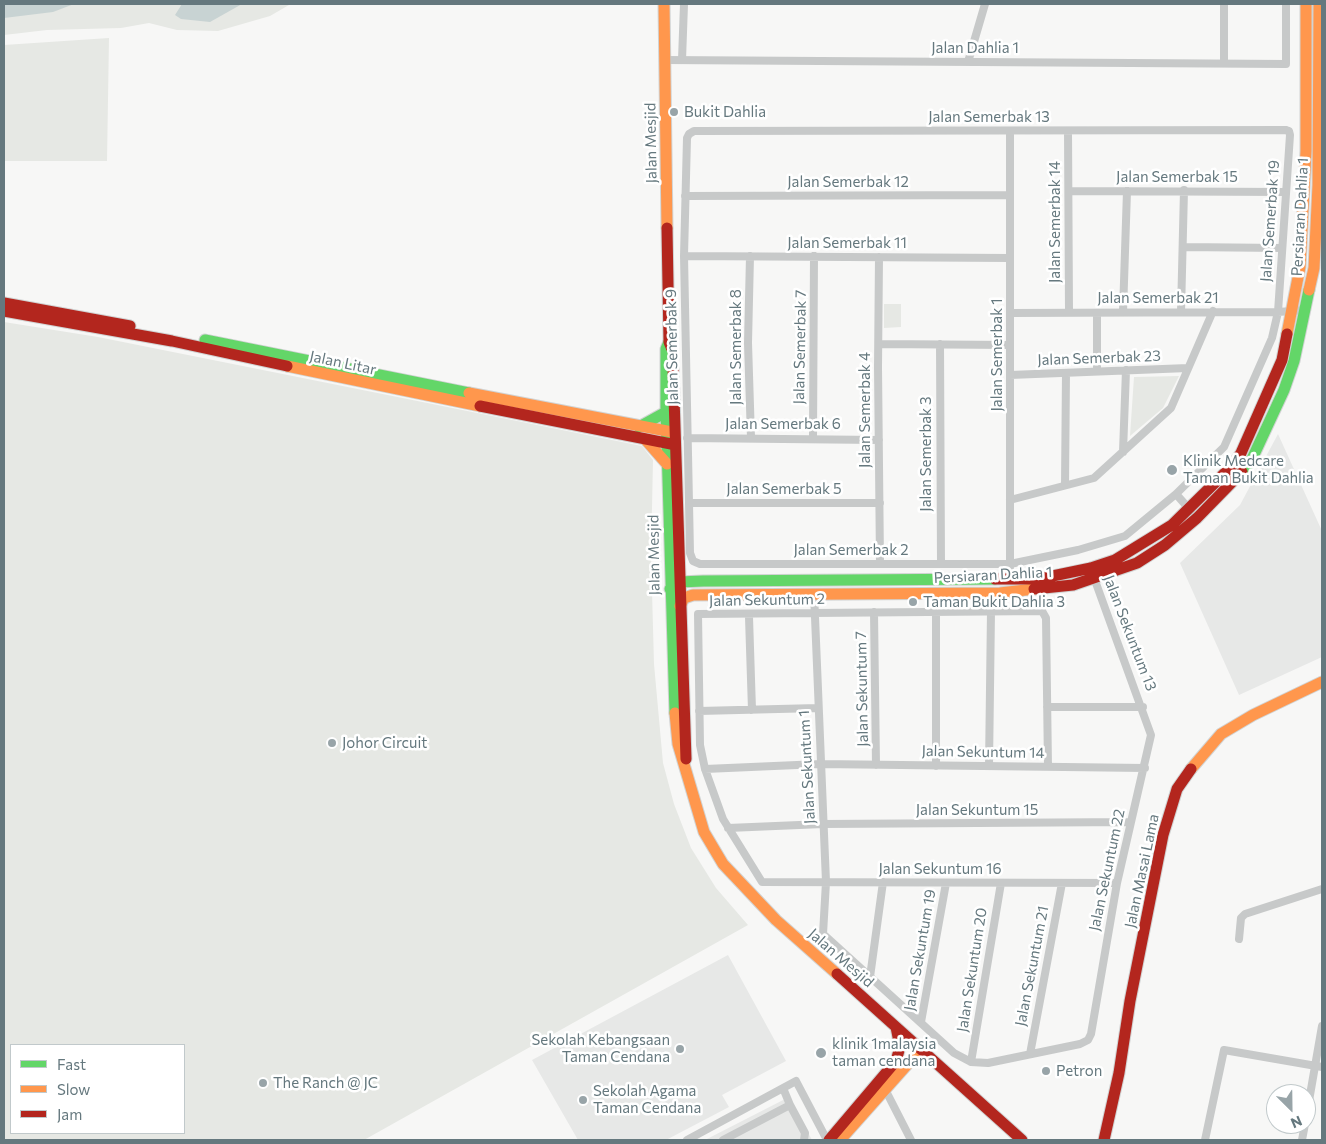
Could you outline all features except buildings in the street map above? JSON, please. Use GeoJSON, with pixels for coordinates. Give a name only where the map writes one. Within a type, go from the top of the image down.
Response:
{"type":"FeatureCollection","features":[{"type":"Feature","properties":{"kind":"main road","name":"Jalan Mesjid"},"geometry":{"type":"LineString","coordinates":[[664,4],[669,342],[672,350],[671,438],[680,582],[686,766],[692,797],[704,832],[723,864],[776,920],[984,1103],[1022,1140]]}},
{"type":"Feature","properties":{"kind":"main road","name":"Persiaran Dahlia 1"},"geometry":{"type":"LineString","coordinates":[[680,582],[1010,580],[1093,574],[1172,525],[1233,465],[1268,396],[1282,360],[1300,267],[1305,186],[1306,4]]}},
{"type":"Feature","properties":{"kind":"main road","name":"Persiaran Dahlia 1"},"geometry":{"type":"LineString","coordinates":[[680,606],[688,596],[814,593],[1000,593],[1042,589],[1137,563],[1177,536],[1197,518],[1241,474],[1252,459],[1284,390],[1294,361],[1314,268],[1320,185],[1319,4]]}},
{"type":"Feature","properties":{"kind":"main road","name":"Jalan Litar"},"geometry":{"type":"LineString","coordinates":[[4,303],[192,338],[639,427],[671,438]]}},
{"type":"Feature","properties":{"kind":"main road","name":"Jalan Litar"},"geometry":{"type":"LineString","coordinates":[[4,311],[172,341],[428,396],[645,438],[671,438]]}},
{"type":"Feature","properties":{"kind":"main road","name":"Jalan Mesjid"},"geometry":{"type":"LineString","coordinates":[[669,342],[666,349],[666,412],[671,438],[667,464],[673,695],[678,744],[686,766]]}},
{"type":"Feature","properties":{"kind":"main road"},"geometry":{"type":"LineString","coordinates":[[639,427],[666,412]]}},
{"type":"Feature","properties":{"kind":"main road"},"geometry":{"type":"LineString","coordinates":[[645,438],[667,464]]}},
{"type":"Feature","properties":{"kind":"main road"},"geometry":{"type":"LineString","coordinates":[[703,581],[696,588],[703,596]]}},
{"type":"Feature","properties":{"kind":"main road"},"geometry":{"type":"LineString","coordinates":[[670,590],[680,582]]}},
{"type":"Feature","properties":{"kind":"main road","name":"Jalan Masai Lama"},"geometry":{"type":"LineString","coordinates":[[1104,1140],[1119,1073],[1130,1001],[1163,835],[1178,788],[1195,763],[1220,734],[1253,715],[1322,682]]}},
{"type":"Feature","properties":{"kind":"main road"},"geometry":{"type":"LineString","coordinates":[[840,1140],[880,1088],[896,1061],[900,1047],[896,1027]]}},
{"type":"Feature","properties":{"kind":"main road"},"geometry":{"type":"LineString","coordinates":[[828,1140],[921,1049]]}},
{"type":"Feature","properties":{"kind":"street"},"geometry":{"type":"LineString","coordinates":[[682,60],[684,4]]}},
{"type":"Feature","properties":{"kind":"street"},"geometry":{"type":"LineString","coordinates":[[968,62],[985,4]]}},
{"type":"Feature","properties":{"kind":"street"},"geometry":{"type":"LineString","coordinates":[[1224,4],[1224,63]]}},
{"type":"Feature","properties":{"kind":"street","name":"Jalan Dahlia 1"},"geometry":{"type":"LineString","coordinates":[[665,60],[1286,64],[1286,4]]}},
{"type":"Feature","properties":{"kind":"street","name":"Jalan Semerbak 13"},"geometry":{"type":"LineString","coordinates":[[689,134],[694,131],[1289,132]]}},
{"type":"Feature","properties":{"kind":"street","name":"Jalan Semerbak 1"},"geometry":{"type":"LineString","coordinates":[[1010,131],[1010,580]]}},
{"type":"Feature","properties":{"kind":"street","name":"Jalan Semerbak 14"},"geometry":{"type":"LineString","coordinates":[[1068,131],[1069,312]]}},
{"type":"Feature","properties":{"kind":"street","name":"Jalan Semerbak 19"},"geometry":{"type":"LineString","coordinates":[[1176,494],[1224,448],[1272,338],[1278,312],[1289,132]]}},
{"type":"Feature","properties":{"kind":"street","name":"Jalan Semerbak 9"},"geometry":{"type":"LineString","coordinates":[[689,134],[687,138],[684,256],[690,553],[693,561]]}},
{"type":"Feature","properties":{"kind":"street"},"geometry":{"type":"LineString","coordinates":[[1305,186],[1320,185]]}},
{"type":"Feature","properties":{"kind":"street"},"geometry":{"type":"LineString","coordinates":[[1181,312],[1184,190]]}},
{"type":"Feature","properties":{"kind":"street","name":"Jalan Semerbak 15"},"geometry":{"type":"LineString","coordinates":[[1069,191],[1184,190],[1286,192]]}},
{"type":"Feature","properties":{"kind":"street"},"geometry":{"type":"LineString","coordinates":[[1123,312],[1127,191]]}},
{"type":"Feature","properties":{"kind":"street","name":"Jalan Semerbak 12"},"geometry":{"type":"LineString","coordinates":[[685,196],[1010,195]]}},
{"type":"Feature","properties":{"kind":"street"},"geometry":{"type":"LineString","coordinates":[[1183,247],[1282,248]]}},
{"type":"Feature","properties":{"kind":"street","name":"Jalan Semerbak 11"},"geometry":{"type":"LineString","coordinates":[[684,256],[1010,258]]}},
{"type":"Feature","properties":{"kind":"street","name":"Jalan Semerbak 8"},"geometry":{"type":"LineString","coordinates":[[750,256],[748,343],[751,438]]}},
{"type":"Feature","properties":{"kind":"street","name":"Jalan Semerbak 7"},"geometry":{"type":"LineString","coordinates":[[813,438],[814,256]]}},
{"type":"Feature","properties":{"kind":"street","name":"Jalan Semerbak 4"},"geometry":{"type":"LineString","coordinates":[[880,257],[880,563]]}},
{"type":"Feature","properties":{"kind":"street","name":"Jalan Semerbak 21"},"geometry":{"type":"LineString","coordinates":[[1010,313],[1278,312],[1306,310]]}},
{"type":"Feature","properties":{"kind":"street"},"geometry":{"type":"LineString","coordinates":[[1010,500],[1094,478],[1171,408],[1213,312]]}},
{"type":"Feature","properties":{"kind":"street"},"geometry":{"type":"LineString","coordinates":[[1096,313],[1098,372]]}},
{"type":"Feature","properties":{"kind":"street"},"geometry":{"type":"LineString","coordinates":[[879,344],[1010,345]]}},
{"type":"Feature","properties":{"kind":"street","name":"Jalan Semerbak 3"},"geometry":{"type":"LineString","coordinates":[[940,344],[940,564]]}},
{"type":"Feature","properties":{"kind":"street","name":"Jalan Semerbak 23"},"geometry":{"type":"LineString","coordinates":[[1010,375],[1188,368]]}},
{"type":"Feature","properties":{"kind":"street"},"geometry":{"type":"LineString","coordinates":[[1123,452],[1126,370]]}},
{"type":"Feature","properties":{"kind":"street"},"geometry":{"type":"LineString","coordinates":[[1066,373],[1066,486]]}},
{"type":"Feature","properties":{"kind":"street","name":"Jalan Semerbak 6"},"geometry":{"type":"LineString","coordinates":[[687,438],[879,440]]}},
{"type":"Feature","properties":{"kind":"street"},"geometry":{"type":"LineString","coordinates":[[1176,494],[1197,518]]}},
{"type":"Feature","properties":{"kind":"street","name":"Jalan Semerbak 2"},"geometry":{"type":"LineString","coordinates":[[693,561],[700,564],[1010,564],[1078,550],[1125,536],[1176,494]]}},
{"type":"Feature","properties":{"kind":"street","name":"Jalan Semerbak 5"},"geometry":{"type":"LineString","coordinates":[[689,503],[880,503]]}},
{"type":"Feature","properties":{"kind":"street","name":"Jalan Sekuntum 13"},"geometry":{"type":"LineString","coordinates":[[1093,574],[1143,707]]}},
{"type":"Feature","properties":{"kind":"street","name":"Jalan Sekuntum 1"},"geometry":{"type":"LineString","coordinates":[[814,593],[826,882],[822,928],[826,938],[870,978]]}},
{"type":"Feature","properties":{"kind":"street"},"geometry":{"type":"LineString","coordinates":[[988,766],[991,611]]}},
{"type":"Feature","properties":{"kind":"street","name":"Jalan Sekuntum 2"},"geometry":{"type":"LineString","coordinates":[[762,882],[728,828],[705,768],[700,745],[698,614],[1042,611],[1046,615],[1047,707]]}},
{"type":"Feature","properties":{"kind":"street","name":"Jalan Sekuntum 7"},"geometry":{"type":"LineString","coordinates":[[874,612],[876,765]]}},
{"type":"Feature","properties":{"kind":"street"},"geometry":{"type":"LineString","coordinates":[[936,612],[936,766]]}},
{"type":"Feature","properties":{"kind":"street"},"geometry":{"type":"LineString","coordinates":[[750,617],[752,710]]}},
{"type":"Feature","properties":{"kind":"street"},"geometry":{"type":"LineString","coordinates":[[1048,767],[1047,707],[1143,707]]}},
{"type":"Feature","properties":{"kind":"street","name":"Jalan Sekuntum 22"},"geometry":{"type":"LineString","coordinates":[[1030,1054],[1080,1044],[1088,1040],[1117,883],[1145,768],[1151,730],[1143,707]]}},
{"type":"Feature","properties":{"kind":"street"},"geometry":{"type":"LineString","coordinates":[[699,711],[818,708]]}},
{"type":"Feature","properties":{"kind":"street","name":"Jalan Sekuntum 14"},"geometry":{"type":"LineString","coordinates":[[705,768],[820,764],[1145,768]]}},
{"type":"Feature","properties":{"kind":"street","name":"Jalan Sekuntum 15"},"geometry":{"type":"LineString","coordinates":[[728,828],[823,824],[1131,822]]}},
{"type":"Feature","properties":{"kind":"street","name":"Jalan Sekuntum 16"},"geometry":{"type":"LineString","coordinates":[[762,882],[1117,883]]}},
{"type":"Feature","properties":{"kind":"street"},"geometry":{"type":"LineString","coordinates":[[883,882],[870,978],[921,1022],[954,1054],[971,1062],[988,1063],[1030,1054]]}},
{"type":"Feature","properties":{"kind":"street","name":"Jalan Sekuntum 19"},"geometry":{"type":"LineString","coordinates":[[921,1022],[946,882]]}},
{"type":"Feature","properties":{"kind":"street","name":"Jalan Sekuntum 20"},"geometry":{"type":"LineString","coordinates":[[971,1062],[1001,883]]}},
{"type":"Feature","properties":{"kind":"street","name":"Jalan Sekuntum 21"},"geometry":{"type":"LineString","coordinates":[[1030,1054],[1062,883]]}},
{"type":"Feature","properties":{"kind":"street"},"geometry":{"type":"LineString","coordinates":[[1239,939],[1241,918],[1244,914],[1322,889]]}},
{"type":"Feature","properties":{"kind":"street"},"geometry":{"type":"LineString","coordinates":[[1315,1084],[1319,1067],[1322,1026]]}},
{"type":"Feature","properties":{"kind":"street"},"geometry":{"type":"LineString","coordinates":[[1205,1140],[1224,1050],[1319,1067]]}},
{"type":"Feature","properties":{"kind":"street"},"geometry":{"type":"LineString","coordinates":[[687,1140],[796,1081],[828,1140]]}},
{"type":"Feature","properties":{"kind":"street"},"geometry":{"type":"LineString","coordinates":[[783,1088],[805,1133],[804,1140]]}},
{"type":"Feature","properties":{"kind":"street"},"geometry":{"type":"LineString","coordinates":[[880,1088],[888,1095],[911,1140]]}},
{"type":"Feature","properties":{"kind":"street"},"geometry":{"type":"LineString","coordinates":[[723,1140],[790,1105]]}},
{"type":"Feature","properties":{"kind":"shaded area"},"geometry":{"type":"Polygon","coordinates":[[[4,4],[296,4],[289,5],[270,16],[218,31],[177,30],[149,23],[121,28],[47,30],[4,35],[4,4]]]}},
{"type":"Feature","properties":{"kind":"shaded area"},"geometry":{"type":"Polygon","coordinates":[[[4,4],[74,4],[53,12],[4,18],[4,4]]]}},
{"type":"Feature","properties":{"kind":"shaded area"},"geometry":{"type":"Polygon","coordinates":[[[182,4],[242,4],[210,22],[181,19],[175,15],[182,4]]]}},
{"type":"Feature","properties":{"kind":"shaded area"},"geometry":{"type":"Polygon","coordinates":[[[109,38],[107,161],[4,161],[4,45],[109,38]]]}},
{"type":"Feature","properties":{"kind":"shaded area"},"geometry":{"type":"Polygon","coordinates":[[[884,304],[901,304],[901,327],[884,328],[884,304]]]}},
{"type":"Feature","properties":{"kind":"shaded area","name":"Johor Circuit"},"geometry":{"type":"Polygon","coordinates":[[[4,322],[98,337],[642,446],[653,460],[651,555],[654,664],[663,763],[674,804],[691,848],[716,888],[748,925],[364,1140],[4,1140],[4,322]]]}},
{"type":"Feature","properties":{"kind":"shaded area"},"geometry":{"type":"Polygon","coordinates":[[[1179,376],[1163,408],[1130,436],[1134,377],[1179,376]]]}},
{"type":"Feature","properties":{"kind":"shaded area"},"geometry":{"type":"Polygon","coordinates":[[[1278,434],[1322,531],[1322,657],[1239,695],[1180,563],[1240,505],[1278,434]]]}},
{"type":"Feature","properties":{"kind":"shaded area","name":"Sekolah Kebangsaan Taman Cendana"},"geometry":{"type":"Polygon","coordinates":[[[728,955],[786,1061],[722,1095],[729,1107],[666,1140],[578,1140],[532,1060],[728,955]]]}},
{"type":"Feature","properties":{"kind":"shaded area"},"geometry":{"type":"Polygon","coordinates":[[[789,1097],[812,1140],[705,1140],[789,1097]]]}},
{"type":"Feature","properties":{"kind":"traffic: fast"},"geometry":{"type":"LineString","coordinates":[[1242,472],[1252,459],[1284,390],[1294,361],[1309,290]]}},
{"type":"Feature","properties":{"kind":"traffic: fast"},"geometry":{"type":"LineString","coordinates":[[205,340],[469,393]]}},
{"type":"Feature","properties":{"kind":"traffic: fast"},"geometry":{"type":"LineString","coordinates":[[669,342],[666,349],[666,412],[675,713]]}},
{"type":"Feature","properties":{"kind":"traffic: fast"},"geometry":{"type":"LineString","coordinates":[[639,427],[666,412]]}},
{"type":"Feature","properties":{"kind":"traffic: fast"},"geometry":{"type":"LineString","coordinates":[[670,589],[679,582],[703,581],[995,579]]}},
{"type":"Feature","properties":{"kind":"traffic: slow"},"geometry":{"type":"LineString","coordinates":[[664,4],[667,228]]}},
{"type":"Feature","properties":{"kind":"traffic: slow"},"geometry":{"type":"LineString","coordinates":[[1287,334],[1300,267],[1306,151],[1306,4]]}},
{"type":"Feature","properties":{"kind":"traffic: slow"},"geometry":{"type":"LineString","coordinates":[[1309,290],[1314,268],[1318,185],[1319,4]]}},
{"type":"Feature","properties":{"kind":"traffic: slow"},"geometry":{"type":"LineString","coordinates":[[287,366],[480,406]]}},
{"type":"Feature","properties":{"kind":"traffic: slow"},"geometry":{"type":"LineString","coordinates":[[469,393],[672,432]]}},
{"type":"Feature","properties":{"kind":"traffic: slow"},"geometry":{"type":"LineString","coordinates":[[645,439],[667,464]]}},
{"type":"Feature","properties":{"kind":"traffic: slow"},"geometry":{"type":"LineString","coordinates":[[680,606],[684,598],[693,595],[1000,593],[1034,589]]}},
{"type":"Feature","properties":{"kind":"traffic: slow"},"geometry":{"type":"LineString","coordinates":[[1191,769],[1221,734],[1253,715],[1322,682]]}},
{"type":"Feature","properties":{"kind":"traffic: slow"},"geometry":{"type":"LineString","coordinates":[[675,713],[678,744],[704,832],[723,864],[776,920],[837,974]]}},
{"type":"Feature","properties":{"kind":"traffic: slow"},"geometry":{"type":"LineString","coordinates":[[840,1140],[921,1049]]}},
{"type":"Feature","properties":{"kind":"traffic: jam"},"geometry":{"type":"LineString","coordinates":[[667,228],[669,342],[672,349]]}},
{"type":"Feature","properties":{"kind":"traffic: jam"},"geometry":{"type":"LineString","coordinates":[[4,303],[130,326]]}},
{"type":"Feature","properties":{"kind":"traffic: jam"},"geometry":{"type":"LineString","coordinates":[[4,311],[172,341],[287,366]]}},
{"type":"Feature","properties":{"kind":"traffic: jam"},"geometry":{"type":"LineString","coordinates":[[995,579],[1038,579],[1091,568],[1115,560],[1172,525],[1233,465],[1241,453],[1282,360],[1287,334]]}},
{"type":"Feature","properties":{"kind":"traffic: jam"},"geometry":{"type":"LineString","coordinates":[[673,367],[686,759]]}},
{"type":"Feature","properties":{"kind":"traffic: jam"},"geometry":{"type":"LineString","coordinates":[[480,406],[671,444]]}},
{"type":"Feature","properties":{"kind":"traffic: jam"},"geometry":{"type":"LineString","coordinates":[[1034,589],[1073,585],[1137,563],[1165,545],[1197,518],[1242,472]]}},
{"type":"Feature","properties":{"kind":"traffic: jam"},"geometry":{"type":"LineString","coordinates":[[1104,1140],[1119,1073],[1130,1001],[1163,835],[1177,789],[1191,769]]}},
{"type":"Feature","properties":{"kind":"traffic: jam"},"geometry":{"type":"LineString","coordinates":[[837,974],[1022,1140]]}},
{"type":"Feature","properties":{"kind":"traffic: jam"},"geometry":{"type":"LineString","coordinates":[[829,1140],[896,1061],[900,1047],[896,1027]]}},
{"type":"Feature","properties":{"kind":"place","name":"Bukit Dahlia"},"geometry":{"type":"Point","coordinates":[674,112]}},
{"type":"Feature","properties":{"kind":"place","name":"Klinik Medcare Taman Bukit Dahlia"},"geometry":{"type":"Point","coordinates":[1172,470]}},
{"type":"Feature","properties":{"kind":"place","name":"Taman Bukit Dahlia 3"},"geometry":{"type":"Point","coordinates":[913,602]}},
{"type":"Feature","properties":{"kind":"place","name":"Johor Circuit"},"geometry":{"type":"Point","coordinates":[332,743]}},
{"type":"Feature","properties":{"kind":"place","name":"Sekolah Kebangsaan Taman Cendana"},"geometry":{"type":"Point","coordinates":[680,1049]}},
{"type":"Feature","properties":{"kind":"place","name":"klinik 1malaysia taman cendana"},"geometry":{"type":"Point","coordinates":[821,1053]}},
{"type":"Feature","properties":{"kind":"place","name":"Petron"},"geometry":{"type":"Point","coordinates":[1046,1071]}},
{"type":"Feature","properties":{"kind":"place","name":"The Ranch @ JC"},"geometry":{"type":"Point","coordinates":[263,1083]}},
{"type":"Feature","properties":{"kind":"place","name":"Sekolah Agama Taman Cendana"},"geometry":{"type":"Point","coordinates":[583,1100]}}]}
